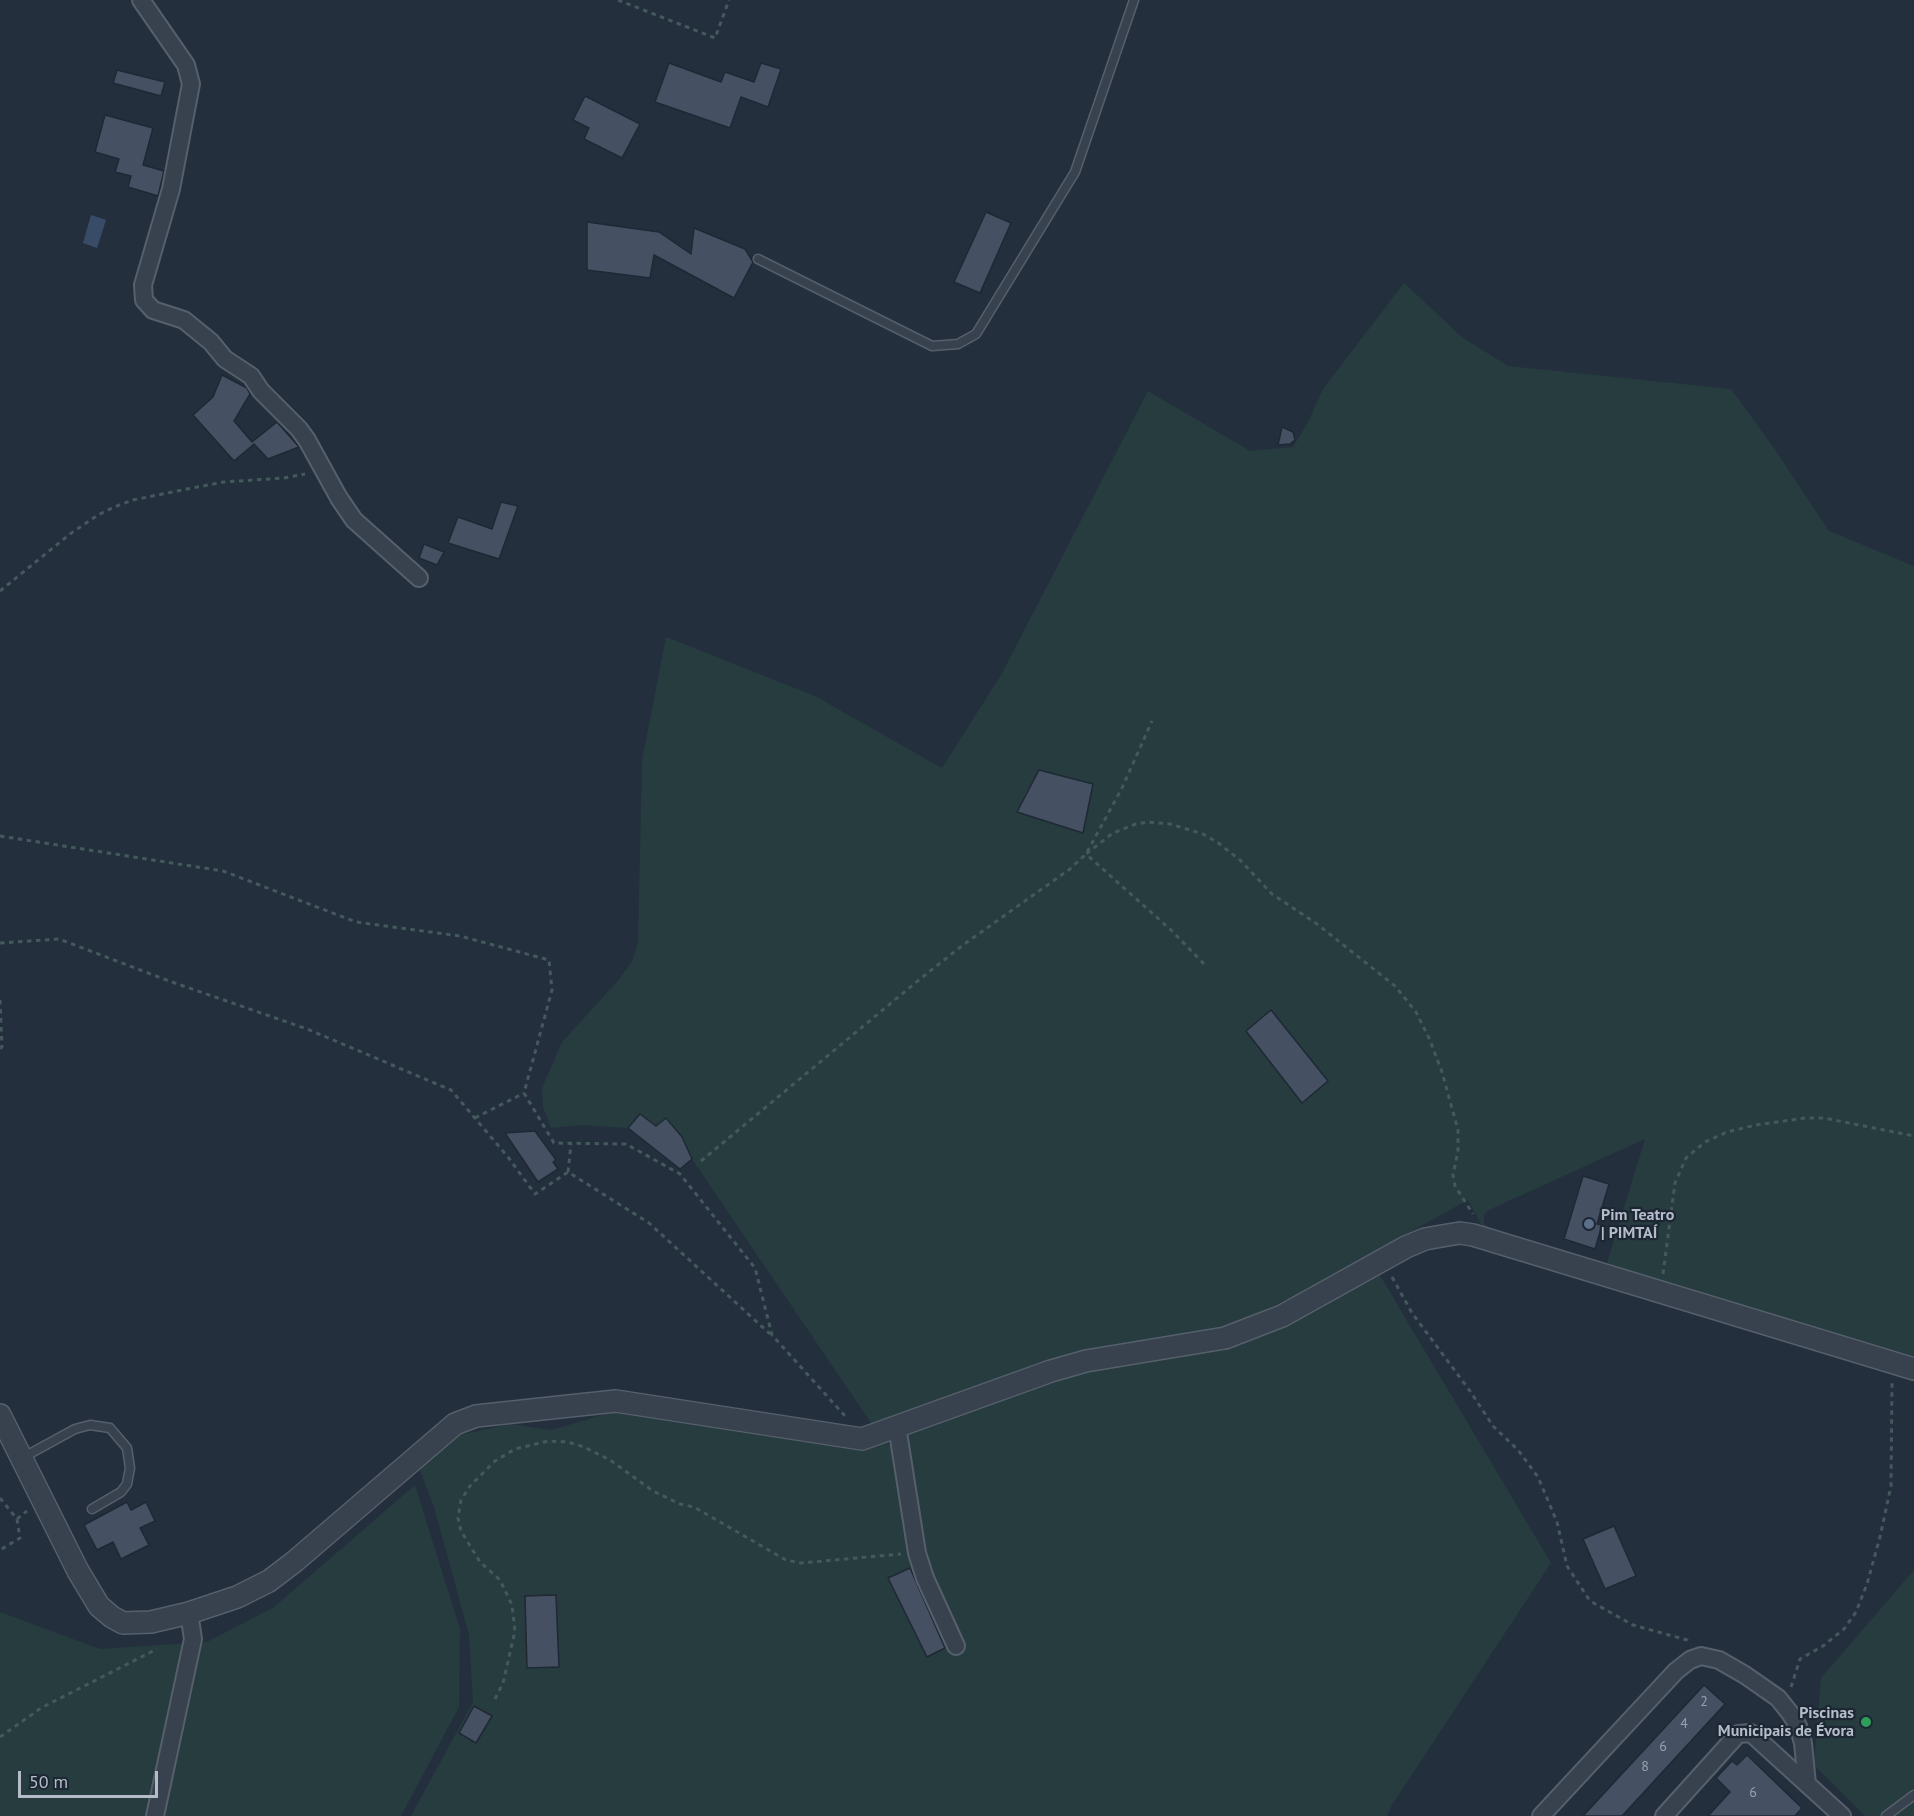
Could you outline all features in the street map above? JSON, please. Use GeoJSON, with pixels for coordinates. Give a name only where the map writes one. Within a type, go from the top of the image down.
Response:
{"type":"FeatureCollection","features":[{"type":"Feature","properties":{"kind":"street"},"geometry":{"type":"LineString","coordinates":[[141,0],[186,65],[191,84],[171,189],[143,285],[144,300],[153,310],[184,320],[211,342],[225,359],[251,376],[261,391],[299,429],[344,507],[354,520],[419,578]]}},
{"type":"Feature","properties":{"kind":"street"},"geometry":{"type":"LineString","coordinates":[[0,1415],[78,1571],[99,1606],[123,1623],[151,1622],[189,1613],[237,1597],[269,1581],[455,1424],[476,1416],[616,1401],[862,1439],[1051,1371],[1086,1361],[1225,1338],[1282,1316],[1406,1247],[1425,1239],[1460,1233],[1487,1239],[1914,1369]]}},
{"type":"Feature","properties":{"kind":"street"},"geometry":{"type":"LineString","coordinates":[[897,1426],[917,1553],[925,1578],[956,1646]]}},
{"type":"Feature","properties":{"kind":"street"},"geometry":{"type":"LineString","coordinates":[[155,1816],[193,1639],[189,1613]]}},
{"type":"Feature","properties":{"kind":"street"},"geometry":{"type":"LineString","coordinates":[[1541,1816],[1676,1671],[1690,1660],[1701,1656],[1719,1660],[1745,1675],[1770,1692],[1784,1706],[1796,1721],[1801,1734],[1807,1784]]}},
{"type":"Feature","properties":{"kind":"street"},"geometry":{"type":"LineString","coordinates":[[1664,1816],[1738,1734],[1751,1733],[1842,1816]]}},
{"type":"Feature","properties":{"kind":"lane"},"geometry":{"type":"LineString","coordinates":[[758,259],[932,346],[958,344],[976,334],[1075,171],[1134,0]]}},
{"type":"Feature","properties":{"kind":"lane"},"geometry":{"type":"LineString","coordinates":[[21,1458],[75,1429],[90,1425],[110,1428],[127,1448],[130,1468],[127,1484],[121,1492],[92,1509]]}},
{"type":"Feature","properties":{"kind":"lane"},"geometry":{"type":"LineString","coordinates":[[1886,1816],[1914,1795]]}},
{"type":"Feature","properties":{"kind":"path"},"geometry":{"type":"LineString","coordinates":[[618,0],[715,38],[729,0]]}},
{"type":"Feature","properties":{"kind":"path"},"geometry":{"type":"LineString","coordinates":[[0,591],[70,534],[114,507],[133,500],[187,489],[294,477],[322,468]]}},
{"type":"Feature","properties":{"kind":"path"},"geometry":{"type":"LineString","coordinates":[[1086,854],[1122,788],[1152,721]]}},
{"type":"Feature","properties":{"kind":"path"},"geometry":{"type":"LineString","coordinates":[[701,1161],[920,979],[963,945],[1070,869],[1113,833],[1148,822],[1170,824],[1203,834],[1217,842],[1240,860],[1272,894],[1317,924],[1395,986],[1416,1012],[1442,1072],[1458,1130],[1458,1151],[1453,1175],[1455,1186],[1487,1239]]}},
{"type":"Feature","properties":{"kind":"path"},"geometry":{"type":"LineString","coordinates":[[0,836],[223,871],[356,922],[459,936],[549,960],[552,990],[524,1093],[554,1143],[626,1144],[680,1174],[755,1268],[772,1335]]}},
{"type":"Feature","properties":{"kind":"path"},"geometry":{"type":"LineString","coordinates":[[1086,854],[1171,930],[1203,964]]}},
{"type":"Feature","properties":{"kind":"path"},"geometry":{"type":"LineString","coordinates":[[0,943],[59,939],[169,981],[307,1029],[451,1090],[508,1157],[535,1194],[568,1172],[572,1143]]}},
{"type":"Feature","properties":{"kind":"path"},"geometry":{"type":"LineString","coordinates":[[0,1000],[2,1047],[0,1049]]}},
{"type":"Feature","properties":{"kind":"path"},"geometry":{"type":"LineString","coordinates":[[475,1119],[524,1093]]}},
{"type":"Feature","properties":{"kind":"path"},"geometry":{"type":"LineString","coordinates":[[1661,1293],[1675,1183],[1686,1158],[1705,1142],[1727,1132],[1756,1125],[1805,1118],[1834,1120],[1914,1136]]}},
{"type":"Feature","properties":{"kind":"path"},"geometry":{"type":"LineString","coordinates":[[568,1172],[649,1223],[772,1335],[845,1415],[862,1439]]}},
{"type":"Feature","properties":{"kind":"path"},"geometry":{"type":"LineString","coordinates":[[1382,1260],[1412,1313],[1470,1390],[1493,1426],[1518,1450],[1538,1477],[1557,1522],[1567,1566],[1590,1601],[1633,1625],[1687,1640],[1701,1656]]}},
{"type":"Feature","properties":{"kind":"path"},"geometry":{"type":"LineString","coordinates":[[1784,1706],[1800,1659],[1823,1646],[1844,1629],[1856,1612],[1867,1584],[1891,1486],[1892,1362]]}},
{"type":"Feature","properties":{"kind":"path"},"geometry":{"type":"LineString","coordinates":[[495,1699],[503,1683],[515,1631],[512,1605],[500,1580],[480,1562],[461,1531],[458,1518],[461,1500],[470,1486],[495,1461],[515,1449],[548,1441],[568,1442],[584,1447],[610,1460],[653,1491],[694,1508],[779,1557],[794,1562],[917,1553]]}},
{"type":"Feature","properties":{"kind":"path"},"geometry":{"type":"LineString","coordinates":[[0,1498],[17,1519],[20,1538],[0,1550]]}},
{"type":"Feature","properties":{"kind":"path"},"geometry":{"type":"LineString","coordinates":[[0,1737],[41,1708],[157,1649]]}},
{"type":"Feature","properties":{"kind":"green space"},"geometry":{"type":"Polygon","coordinates":[[[1404,283],[1462,337],[1508,366],[1731,389],[1774,448],[1829,531],[1914,566],[1914,1360],[1484,1230],[1468,1200],[1298,1294],[1235,1324],[1104,1349],[873,1426],[692,1159],[680,1169],[628,1128],[579,1125],[551,1128],[543,1107],[542,1088],[562,1042],[616,983],[631,963],[638,942],[642,761],[666,637],[815,696],[942,768],[1001,675],[1148,391],[1250,451],[1293,447],[1308,422],[1323,389],[1404,283]],[[1645,1139],[1489,1210],[1484,1215],[1484,1224],[1493,1230],[1607,1263],[1645,1139]]]}},
{"type":"Feature","properties":{"kind":"green space"},"geometry":{"type":"Polygon","coordinates":[[[1378,1272],[1551,1563],[1387,1816],[411,1816],[473,1702],[469,1635],[434,1507],[418,1465],[459,1435],[511,1424],[551,1430],[620,1410],[783,1434],[845,1448],[886,1440],[890,1446],[907,1440],[906,1434],[933,1426],[935,1421],[1068,1373],[1138,1359],[1378,1272]]]}},
{"type":"Feature","properties":{"kind":"green space"},"geometry":{"type":"Polygon","coordinates":[[[415,1485],[460,1629],[459,1707],[401,1816],[0,1816],[0,1612],[100,1649],[207,1642],[274,1607],[415,1485]]]}},
{"type":"Feature","properties":{"kind":"green space","name":"Piscinas Municipais de Évora"},"geometry":{"type":"Polygon","coordinates":[[[1914,1570],[1914,1816],[1865,1816],[1814,1765],[1821,1678],[1914,1570]]]}},
{"type":"Feature","properties":{"kind":"water"},"geometry":{"type":"Polygon","coordinates":[[[91,215],[106,220],[97,248],[83,243],[91,215]]]}},
{"type":"Feature","properties":{"kind":"building"},"geometry":{"type":"Polygon","coordinates":[[[669,63],[721,82],[725,72],[754,82],[761,63],[781,69],[768,107],[741,97],[730,128],[655,102],[669,63]]]}},
{"type":"Feature","properties":{"kind":"building"},"geometry":{"type":"Polygon","coordinates":[[[117,70],[165,82],[161,96],[113,83],[117,70]]]}},
{"type":"Feature","properties":{"kind":"building"},"geometry":{"type":"Polygon","coordinates":[[[585,96],[640,124],[622,158],[584,139],[589,128],[573,120],[585,96]]]}},
{"type":"Feature","properties":{"kind":"building"},"geometry":{"type":"Polygon","coordinates":[[[105,115],[153,128],[143,165],[164,171],[158,196],[128,187],[131,176],[115,172],[119,159],[95,152],[105,115]]]}},
{"type":"Feature","properties":{"kind":"building"},"geometry":{"type":"Polygon","coordinates":[[[986,212],[1011,223],[980,293],[954,282],[986,212]]]}},
{"type":"Feature","properties":{"kind":"building"},"geometry":{"type":"Polygon","coordinates":[[[587,222],[659,232],[691,254],[694,228],[745,249],[753,262],[734,298],[654,255],[650,278],[587,270],[587,222]]]}},
{"type":"Feature","properties":{"kind":"building"},"geometry":{"type":"Polygon","coordinates":[[[222,375],[247,388],[250,394],[234,421],[252,442],[277,422],[299,447],[268,459],[254,444],[234,461],[193,415],[213,397],[222,375]]]}},
{"type":"Feature","properties":{"kind":"building"},"geometry":{"type":"Polygon","coordinates":[[[1282,427],[1293,432],[1295,440],[1290,444],[1278,445],[1282,427]]]}},
{"type":"Feature","properties":{"kind":"building"},"geometry":{"type":"Polygon","coordinates":[[[501,502],[518,506],[499,559],[448,543],[458,517],[492,529],[501,502]]]}},
{"type":"Feature","properties":{"kind":"building"},"geometry":{"type":"Polygon","coordinates":[[[424,544],[444,552],[437,565],[419,558],[424,544]]]}},
{"type":"Feature","properties":{"kind":"building"},"geometry":{"type":"Polygon","coordinates":[[[1039,770],[1093,784],[1083,833],[1017,812],[1039,770]]]}},
{"type":"Feature","properties":{"kind":"building"},"geometry":{"type":"Polygon","coordinates":[[[1271,1010],[1328,1081],[1302,1103],[1246,1031],[1271,1010]]]}},
{"type":"Feature","properties":{"kind":"building"},"geometry":{"type":"Polygon","coordinates":[[[640,1114],[656,1126],[666,1118],[682,1137],[692,1159],[680,1169],[628,1128],[640,1114]]]}},
{"type":"Feature","properties":{"kind":"building"},"geometry":{"type":"Polygon","coordinates":[[[535,1131],[556,1160],[553,1162],[558,1169],[538,1182],[505,1133],[535,1131]]]}},
{"type":"Feature","properties":{"kind":"building"},"geometry":{"type":"Polygon","coordinates":[[[1583,1176],[1609,1184],[1597,1224],[1602,1225],[1595,1249],[1564,1239],[1583,1176]]]}},
{"type":"Feature","properties":{"kind":"building"},"geometry":{"type":"Polygon","coordinates":[[[127,1502],[131,1510],[146,1502],[155,1521],[140,1528],[149,1545],[121,1559],[113,1542],[97,1550],[84,1525],[127,1502]]]}},
{"type":"Feature","properties":{"kind":"building"},"geometry":{"type":"Polygon","coordinates":[[[1614,1526],[1636,1576],[1605,1589],[1583,1539],[1614,1526]]]}},
{"type":"Feature","properties":{"kind":"building"},"geometry":{"type":"Polygon","coordinates":[[[910,1568],[945,1648],[927,1657],[888,1578],[910,1568]]]}},
{"type":"Feature","properties":{"kind":"building"},"geometry":{"type":"Polygon","coordinates":[[[556,1595],[559,1667],[527,1668],[525,1596],[556,1595]]]}},
{"type":"Feature","properties":{"kind":"building"},"geometry":{"type":"Polygon","coordinates":[[[1704,1685],[1725,1704],[1622,1816],[1583,1816],[1704,1685]]]}},
{"type":"Feature","properties":{"kind":"building"},"geometry":{"type":"Polygon","coordinates":[[[474,1706],[492,1716],[476,1743],[459,1733],[474,1706]]]}},
{"type":"Feature","properties":{"kind":"building"},"geometry":{"type":"Polygon","coordinates":[[[1747,1755],[1802,1808],[1795,1816],[1708,1816],[1730,1792],[1716,1778],[1732,1761],[1737,1765],[1747,1755]]]}},
{"type":"Feature","properties":{"kind":"place","name":"Pim Teatro | PIMTAÍ"},"geometry":{"type":"Point","coordinates":[1589,1224]}},
{"type":"Feature","properties":{"kind":"place","name":"Piscinas Municipais de Évora"},"geometry":{"type":"Point","coordinates":[1866,1722]}}]}
